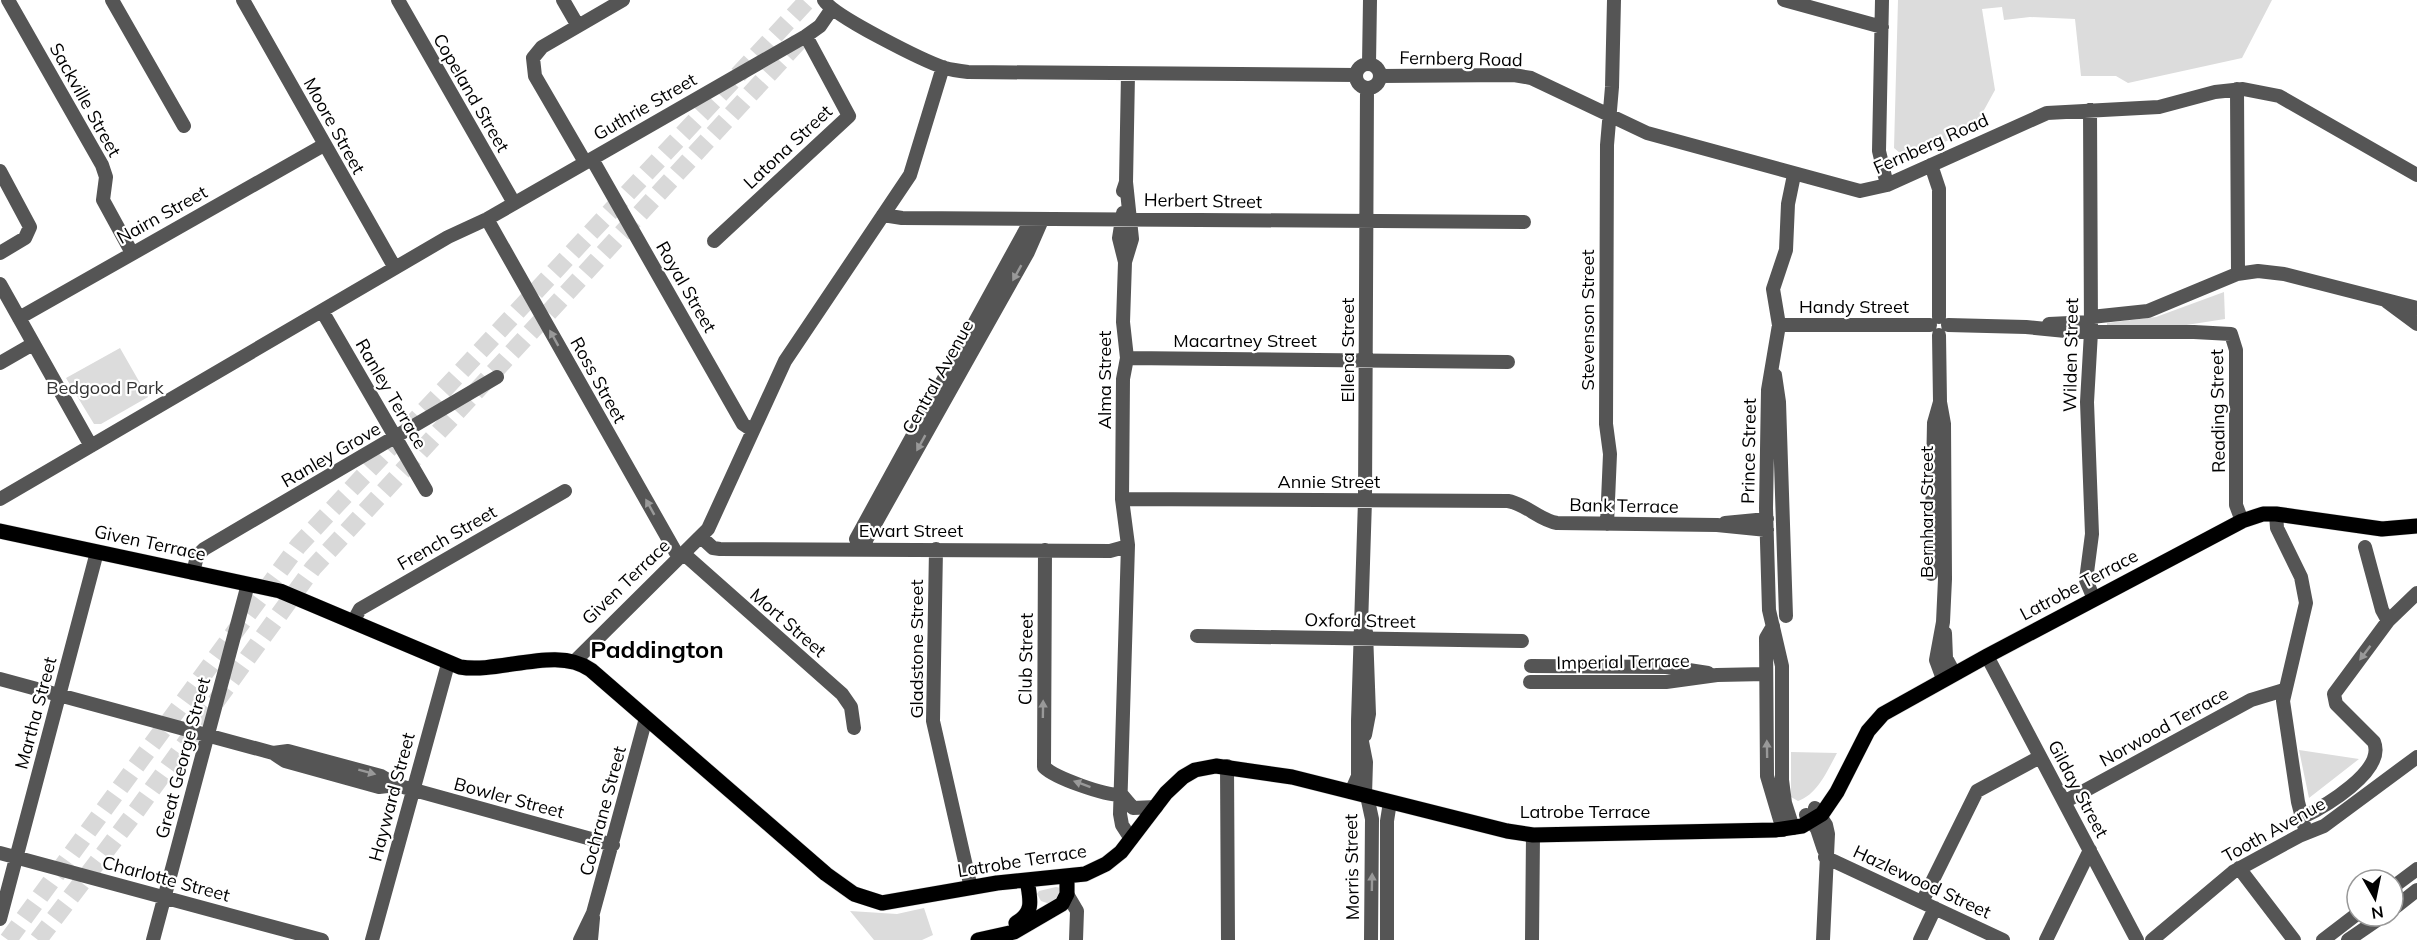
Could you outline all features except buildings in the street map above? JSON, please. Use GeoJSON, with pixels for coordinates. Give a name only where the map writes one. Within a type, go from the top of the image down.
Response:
{"type":"FeatureCollection","features":[{"type":"Feature","properties":{"kind":"main road","name":"Latrobe Terrace"},"geometry":{"type":"LineString","coordinates":[[575,661],[591,670],[826,874],[854,894],[872,902],[889,903],[971,888],[1029,887],[1088,873],[1106,864],[1131,839],[1171,787],[1187,774],[1209,767],[1227,766],[1292,777],[1507,831],[1533,835],[1764,829],[1787,826],[1813,815],[1837,792],[1839,784],[1876,720],[1949,676],[2242,521],[2259,515],[2276,514],[2382,529],[2417,526]]}},
{"type":"Feature","properties":{"kind":"main road","name":"Latrobe Terrace"},"geometry":{"type":"LineString","coordinates":[[2382,529],[2392,535],[2417,535]]}},
{"type":"Feature","properties":{"kind":"main road","name":"Given Terrace"},"geometry":{"type":"LineString","coordinates":[[0,531],[288,594],[448,664],[481,669],[555,660],[575,661]]}},
{"type":"Feature","properties":{"kind":"main road"},"geometry":{"type":"LineString","coordinates":[[976,940],[1018,930],[1064,902],[1068,877]]}},
{"type":"Feature","properties":{"kind":"main road"},"geometry":{"type":"LineString","coordinates":[[1029,887],[1040,906],[1055,907]]}},
{"type":"Feature","properties":{"kind":"main road"},"geometry":{"type":"LineString","coordinates":[[976,940],[1023,919],[1030,908],[1029,887]]}},
{"type":"Feature","properties":{"kind":"street","name":"Sackville Street"},"geometry":{"type":"LineString","coordinates":[[8,0],[102,165],[106,177],[105,203],[132,253]]}},
{"type":"Feature","properties":{"kind":"street"},"geometry":{"type":"LineString","coordinates":[[112,0],[184,126]]}},
{"type":"Feature","properties":{"kind":"street","name":"Moore Street"},"geometry":{"type":"LineString","coordinates":[[243,0],[395,268]]}},
{"type":"Feature","properties":{"kind":"street","name":"Copeland Street"},"geometry":{"type":"LineString","coordinates":[[398,0],[514,203]]}},
{"type":"Feature","properties":{"kind":"street"},"geometry":{"type":"LineString","coordinates":[[563,0],[578,26],[623,0]]}},
{"type":"Feature","properties":{"kind":"street"},"geometry":{"type":"LineString","coordinates":[[1369,63],[1370,0]]}},
{"type":"Feature","properties":{"kind":"street","name":"Stevenson Street"},"geometry":{"type":"LineString","coordinates":[[1607,524],[1610,447],[1606,424],[1607,144],[1614,0]]}},
{"type":"Feature","properties":{"kind":"street"},"geometry":{"type":"LineString","coordinates":[[1784,0],[1882,27]]}},
{"type":"Feature","properties":{"kind":"street"},"geometry":{"type":"LineString","coordinates":[[1882,0],[1879,151],[1887,185]]}},
{"type":"Feature","properties":{"kind":"street"},"geometry":{"type":"LineString","coordinates":[[827,5],[943,67],[980,73],[1356,75]]}},
{"type":"Feature","properties":{"kind":"street","name":"Guthrie Street"},"geometry":{"type":"LineString","coordinates":[[0,499],[229,367],[243,355],[395,268],[487,219],[806,36],[820,26],[827,5]]}},
{"type":"Feature","properties":{"kind":"street","name":"Royal Street"},"geometry":{"type":"LineString","coordinates":[[578,26],[542,47],[533,58],[535,76],[588,160],[743,424],[752,430]]}},
{"type":"Feature","properties":{"kind":"street","name":"Latona Street"},"geometry":{"type":"LineString","coordinates":[[714,241],[849,116],[806,36]]}},
{"type":"Feature","properties":{"kind":"street"},"geometry":{"type":"LineString","coordinates":[[1369,63],[1378,69],[1380,76],[1378,83],[1367,88],[1358,82],[1356,75],[1362,65],[1369,63]]}},
{"type":"Feature","properties":{"kind":"street","name":"Given Terrace"},"geometry":{"type":"LineString","coordinates":[[575,661],[701,537],[714,519],[752,430],[786,361],[910,175],[943,67]]}},
{"type":"Feature","properties":{"kind":"street","name":"Alma Street"},"geometry":{"type":"LineString","coordinates":[[1128,74],[1126,182],[1122,196],[1125,219],[1119,238],[1125,262],[1123,334],[1127,358],[1123,379],[1122,499],[1118,520],[1126,546],[1120,817],[1131,839]]}},
{"type":"Feature","properties":{"kind":"street","name":"Fernberg Road"},"geometry":{"type":"LineString","coordinates":[[1380,76],[1514,75],[1531,78],[1647,133],[1794,175],[1860,191],[1887,185],[2047,113],[2159,107],[2237,89],[2260,90],[2279,96],[2417,175]]}},
{"type":"Feature","properties":{"kind":"street","name":"Ellena Street"},"geometry":{"type":"LineString","coordinates":[[1361,794],[1366,758],[1365,729],[1369,714],[1362,612],[1365,500],[1367,88]]}},
{"type":"Feature","properties":{"kind":"street"},"geometry":{"type":"LineString","coordinates":[[2237,89],[2238,273]]}},
{"type":"Feature","properties":{"kind":"street","name":"Wilden Street"},"geometry":{"type":"LineString","coordinates":[[2090,110],[2091,324],[2087,402],[2092,540],[2086,580],[2094,599]]}},
{"type":"Feature","properties":{"kind":"street","name":"Nairn Street"},"geometry":{"type":"LineString","coordinates":[[19,318],[324,145]]}},
{"type":"Feature","properties":{"kind":"street","name":"Bernhard Street"},"geometry":{"type":"LineString","coordinates":[[1931,165],[1940,189],[1940,402],[1944,424],[1945,491],[1943,622],[1936,662],[1949,676]]}},
{"type":"Feature","properties":{"kind":"street"},"geometry":{"type":"LineString","coordinates":[[0,171],[30,227],[25,238],[0,253]]}},
{"type":"Feature","properties":{"kind":"street","name":"Prince Street"},"geometry":{"type":"LineString","coordinates":[[1787,826],[1782,780],[1782,666],[1769,610],[1768,404],[1772,358],[1779,326],[1773,289],[1785,256],[1788,204],[1794,175]]}},
{"type":"Feature","properties":{"kind":"street","name":"Herbert Street"},"geometry":{"type":"LineString","coordinates":[[883,215],[902,218],[1036,220],[1524,222]]}},
{"type":"Feature","properties":{"kind":"street","name":"Ross Street"},"geometry":{"type":"LineString","coordinates":[[487,219],[681,556]]}},
{"type":"Feature","properties":{"kind":"street","name":"Central Avenue"},"geometry":{"type":"LineString","coordinates":[[857,549],[857,535],[1036,220]]}},
{"type":"Feature","properties":{"kind":"street","name":"Guthrie Street"},"geometry":{"type":"LineString","coordinates":[[229,367],[246,362],[453,243],[470,228]]}},
{"type":"Feature","properties":{"kind":"street"},"geometry":{"type":"LineString","coordinates":[[2091,324],[2152,310],[2238,273],[2258,271],[2277,273],[2417,308]]}},
{"type":"Feature","properties":{"kind":"street"},"geometry":{"type":"LineString","coordinates":[[0,284],[92,446]]}},
{"type":"Feature","properties":{"kind":"street"},"geometry":{"type":"LineString","coordinates":[[2382,298],[2417,324]]}},
{"type":"Feature","properties":{"kind":"street","name":"Ranley Terrace"},"geometry":{"type":"LineString","coordinates":[[325,316],[426,490]]}},
{"type":"Feature","properties":{"kind":"street","name":"Handy Street"},"geometry":{"type":"LineString","coordinates":[[1779,326],[2026,327],[2091,324]]}},
{"type":"Feature","properties":{"kind":"street","name":"Reading Street"},"geometry":{"type":"LineString","coordinates":[[2091,324],[2233,336],[2236,350],[2236,505],[2242,521]]}},
{"type":"Feature","properties":{"kind":"street"},"geometry":{"type":"LineString","coordinates":[[0,363],[33,344]]}},
{"type":"Feature","properties":{"kind":"street","name":"Macartney Street"},"geometry":{"type":"LineString","coordinates":[[1127,358],[1508,362]]}},
{"type":"Feature","properties":{"kind":"street","name":"Prince Street"},"geometry":{"type":"LineString","coordinates":[[1772,358],[1779,399],[1786,616]]}},
{"type":"Feature","properties":{"kind":"street","name":"Ranley Grove"},"geometry":{"type":"LineString","coordinates":[[193,573],[197,556],[204,549],[497,377]]}},
{"type":"Feature","properties":{"kind":"street","name":"Bernhard Street"},"geometry":{"type":"LineString","coordinates":[[1931,574],[1933,435],[1934,419],[1940,402]]}},
{"type":"Feature","properties":{"kind":"street","name":"French Street"},"geometry":{"type":"LineString","coordinates":[[353,622],[360,609],[565,491]]}},
{"type":"Feature","properties":{"kind":"street","name":"Annie Street"},"geometry":{"type":"LineString","coordinates":[[1122,499],[1508,501],[1533,513]]}},
{"type":"Feature","properties":{"kind":"street","name":"Prince Street"},"geometry":{"type":"LineString","coordinates":[[1768,535],[1782,507]]}},
{"type":"Feature","properties":{"kind":"street","name":"Bank Terrace"},"geometry":{"type":"LineString","coordinates":[[1533,513],[1557,523],[1717,525],[1768,535]]}},
{"type":"Feature","properties":{"kind":"street"},"geometry":{"type":"LineString","coordinates":[[2276,514],[2277,528],[2301,577],[2306,603],[2305,616],[2284,690],[2284,712],[2301,818],[2306,833]]}},
{"type":"Feature","properties":{"kind":"street"},"geometry":{"type":"LineString","coordinates":[[1768,535],[1784,541]]}},
{"type":"Feature","properties":{"kind":"street","name":"Ewart Street"},"geometry":{"type":"LineString","coordinates":[[701,537],[713,548],[720,549],[1110,551],[1126,546]]}},
{"type":"Feature","properties":{"kind":"street"},"geometry":{"type":"LineString","coordinates":[[2365,546],[2382,610],[2388,621]]}},
{"type":"Feature","properties":{"kind":"street","name":"Gladstone Street"},"geometry":{"type":"LineString","coordinates":[[936,549],[933,721],[971,888]]}},
{"type":"Feature","properties":{"kind":"street","name":"Club Street"},"geometry":{"type":"LineString","coordinates":[[1045,550],[1044,767],[1049,772],[1110,794],[1122,795]]}},
{"type":"Feature","properties":{"kind":"street","name":"Martha Street"},"geometry":{"type":"LineString","coordinates":[[0,919],[97,552]]}},
{"type":"Feature","properties":{"kind":"street","name":"Mort Street"},"geometry":{"type":"LineString","coordinates":[[681,556],[842,694],[852,709],[854,728]]}},
{"type":"Feature","properties":{"kind":"street","name":"Great George Street"},"geometry":{"type":"LineString","coordinates":[[153,940],[248,584]]}},
{"type":"Feature","properties":{"kind":"street"},"geometry":{"type":"LineString","coordinates":[[2301,818],[2347,788],[2373,764],[2377,748],[2374,742],[2336,704],[2334,697],[2388,621],[2417,593]]}},
{"type":"Feature","properties":{"kind":"street","name":"Prince Street"},"geometry":{"type":"LineString","coordinates":[[1773,626],[1766,636],[1767,776],[1776,806],[1787,826]]}},
{"type":"Feature","properties":{"kind":"street","name":"Oxford Street"},"geometry":{"type":"LineString","coordinates":[[1197,636],[1522,641]]}},
{"type":"Feature","properties":{"kind":"street","name":"Ellena Street"},"geometry":{"type":"LineString","coordinates":[[1361,794],[1358,776],[1358,721],[1364,638]]}},
{"type":"Feature","properties":{"kind":"street","name":"Gilday Street"},"geometry":{"type":"LineString","coordinates":[[1987,656],[2137,940]]}},
{"type":"Feature","properties":{"kind":"street","name":"Hayward Street"},"geometry":{"type":"LineString","coordinates":[[372,940],[448,664]]}},
{"type":"Feature","properties":{"kind":"street","name":"Imperial Terrace"},"geometry":{"type":"LineString","coordinates":[[1531,666],[1669,667],[1717,675]]}},
{"type":"Feature","properties":{"kind":"street","name":"Imperial Terrace"},"geometry":{"type":"LineString","coordinates":[[1530,682],[1666,682],[1717,675],[1766,674]]}},
{"type":"Feature","properties":{"kind":"street","name":"Bowler Street"},"geometry":{"type":"LineString","coordinates":[[0,679],[273,753],[285,761],[379,787],[396,785],[613,845]]}},
{"type":"Feature","properties":{"kind":"street","name":"Norwood Terrace"},"geometry":{"type":"LineString","coordinates":[[2064,802],[2251,700],[2284,690]]}},
{"type":"Feature","properties":{"kind":"street","name":"Cochrane Street"},"geometry":{"type":"LineString","coordinates":[[580,940],[593,913],[646,718]]}},
{"type":"Feature","properties":{"kind":"street","name":"Ellena Street"},"geometry":{"type":"LineString","coordinates":[[1358,721],[1366,758]]}},
{"type":"Feature","properties":{"kind":"street"},"geometry":{"type":"LineString","coordinates":[[1922,902],[1977,791],[2040,757]]}},
{"type":"Feature","properties":{"kind":"street","name":"Tooth Avenue"},"geometry":{"type":"LineString","coordinates":[[2152,940],[2239,868],[2326,825],[2417,757]]}},
{"type":"Feature","properties":{"kind":"street"},"geometry":{"type":"LineString","coordinates":[[1227,766],[1228,940]]}},
{"type":"Feature","properties":{"kind":"street","name":"Prince Street"},"geometry":{"type":"LineString","coordinates":[[1776,806],[1782,780]]}},
{"type":"Feature","properties":{"kind":"street","name":"Morris Street"},"geometry":{"type":"LineString","coordinates":[[1361,794],[1372,819],[1371,939],[1387,939],[1390,802]]}},
{"type":"Feature","properties":{"kind":"street"},"geometry":{"type":"LineString","coordinates":[[1122,795],[1133,808],[1156,807]]}},
{"type":"Feature","properties":{"kind":"street"},"geometry":{"type":"LineString","coordinates":[[1813,815],[1828,830],[1825,854],[1823,940]]}},
{"type":"Feature","properties":{"kind":"street"},"geometry":{"type":"LineString","coordinates":[[1532,940],[1533,835]]}},
{"type":"Feature","properties":{"kind":"street"},"geometry":{"type":"LineString","coordinates":[[2046,940],[2090,850]]}},
{"type":"Feature","properties":{"kind":"street","name":"Charlotte Street"},"geometry":{"type":"LineString","coordinates":[[0,853],[322,940]]}},
{"type":"Feature","properties":{"kind":"street","name":"Hazlewood Street"},"geometry":{"type":"LineString","coordinates":[[1825,854],[2003,940]]}},
{"type":"Feature","properties":{"kind":"street"},"geometry":{"type":"LineString","coordinates":[[2239,868],[2294,940]]}},
{"type":"Feature","properties":{"kind":"street"},"geometry":{"type":"LineString","coordinates":[[2405,900],[2417,890]]}},
{"type":"Feature","properties":{"kind":"street"},"geometry":{"type":"LineString","coordinates":[[1067,894],[1077,911],[1076,940]]}},
{"type":"Feature","properties":{"kind":"street"},"geometry":{"type":"LineString","coordinates":[[1055,907],[1068,912],[1076,925]]}},
{"type":"Feature","properties":{"kind":"street"},"geometry":{"type":"LineString","coordinates":[[1920,940],[1935,908]]}},
{"type":"Feature","properties":{"kind":"street","name":"Cochrane Street"},"geometry":{"type":"LineString","coordinates":[[591,940],[593,913]]}},
{"type":"Feature","properties":{"kind":"street"},"geometry":{"type":"LineString","coordinates":[[2323,940],[2345,923]]}},
{"type":"Feature","properties":{"kind":"street"},"geometry":{"type":"LineString","coordinates":[[2352,939],[2367,928]]}},
{"type":"Feature","properties":{"kind":"green space"},"geometry":{"type":"Polygon","coordinates":[[[1898,0],[2272,0],[2242,58],[2128,83],[2116,76],[2081,76],[2075,19],[2030,17],[2004,20],[2002,7],[1982,9],[1995,90],[1973,130],[1906,158],[1894,148],[1898,0]]]}},
{"type":"Feature","properties":{"kind":"green space"},"geometry":{"type":"Polygon","coordinates":[[[2224,292],[2225,319],[2180,326],[2107,329],[2107,323],[2156,317],[2224,292]]]}},
{"type":"Feature","properties":{"kind":"green space","name":"Bedgood Park"},"geometry":{"type":"Polygon","coordinates":[[[120,348],[148,397],[101,424],[94,424],[66,378],[120,348]]]}},
{"type":"Feature","properties":{"kind":"green space"},"geometry":{"type":"Polygon","coordinates":[[[2299,750],[2359,759],[2309,798],[2299,750]]]}},
{"type":"Feature","properties":{"kind":"green space"},"geometry":{"type":"Polygon","coordinates":[[[1791,752],[1837,753],[1816,787],[1805,798],[1798,801],[1791,797],[1791,752]]]}},
{"type":"Feature","properties":{"kind":"green space"},"geometry":{"type":"Polygon","coordinates":[[[1061,888],[1060,898],[1050,904],[1041,901],[1037,894],[1039,891],[1061,888]]]}},
{"type":"Feature","properties":{"kind":"green space"},"geometry":{"type":"Polygon","coordinates":[[[924,908],[933,935],[922,940],[874,940],[850,911],[897,914],[924,908]]]}},
{"type":"Feature","properties":{"kind":"tunnel"},"geometry":{"type":"LineString","coordinates":[[8,940],[298,546],[808,0]]}},
{"type":"Feature","properties":{"kind":"tunnel"},"geometry":{"type":"LineString","coordinates":[[38,940],[137,810],[313,568],[801,39]]}},
{"type":"Feature","properties":{"kind":"district","name":"Paddington"},"geometry":{"type":"Point","coordinates":[657,650]}}]}
